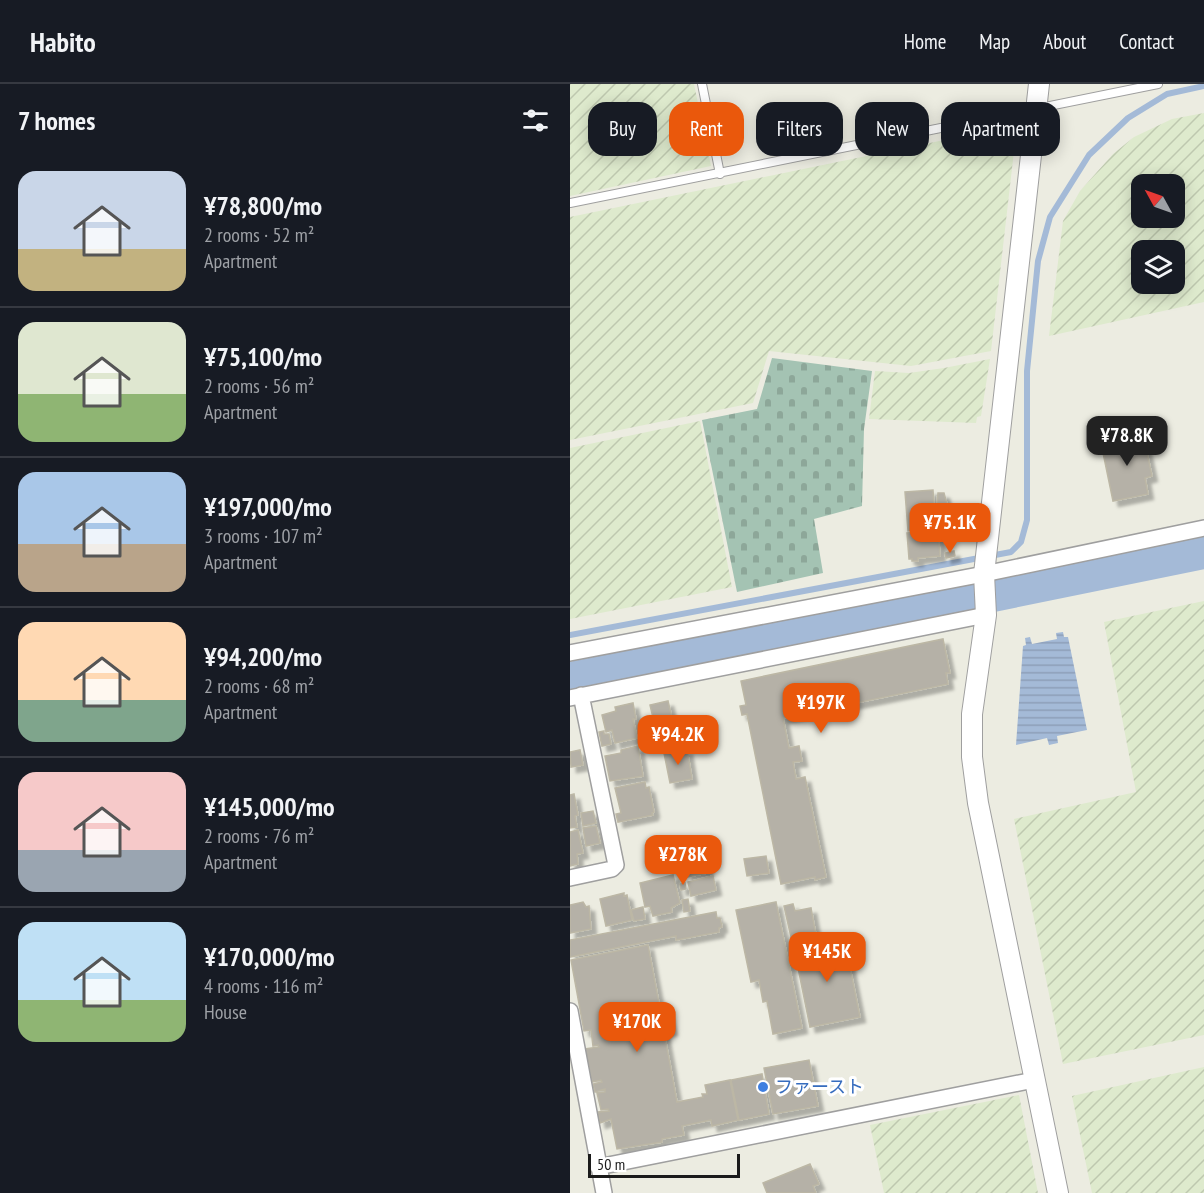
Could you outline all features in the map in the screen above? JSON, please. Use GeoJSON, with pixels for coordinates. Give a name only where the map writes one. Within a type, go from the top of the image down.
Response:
{"type":"FeatureCollection","features":[{"type":"Feature","properties":{"kind":"street"},"geometry":{"type":"LineString","coordinates":[[1037,102],[1039,84]]}},
{"type":"Feature","properties":{"kind":"street"},"geometry":{"type":"LineString","coordinates":[[1031,156],[985,573],[986,615],[972,714],[972,757],[978,803],[1058,1193]]}},
{"type":"Feature","properties":{"kind":"street"},"geometry":{"type":"LineString","coordinates":[[570,653],[1204,528]]}},
{"type":"Feature","properties":{"kind":"street"},"geometry":{"type":"LineString","coordinates":[[570,878],[612,869],[616,865],[576,697],[986,615]]}},
{"type":"Feature","properties":{"kind":"street"},"geometry":{"type":"LineString","coordinates":[[570,1011],[604,1193]]}},
{"type":"Feature","properties":{"kind":"street"},"geometry":{"type":"LineString","coordinates":[[598,1167],[1034,1080]]}},
{"type":"Feature","properties":{"kind":"lane"},"geometry":{"type":"LineString","coordinates":[[702,84],[720,174]]}},
{"type":"Feature","properties":{"kind":"lane"},"geometry":{"type":"LineString","coordinates":[[1060,105],[1158,84]]}},
{"type":"Feature","properties":{"kind":"lane"},"geometry":{"type":"LineString","coordinates":[[570,203],[941,129]]}},
{"type":"Feature","properties":{"kind":"green space"},"geometry":{"type":"Polygon","coordinates":[[[570,84],[694,84],[698,102],[669,102],[669,156],[709,156],[711,166],[570,196],[570,84]]]}},
{"type":"Feature","properties":{"kind":"green space"},"geometry":{"type":"Polygon","coordinates":[[[1204,113],[1204,302],[1049,336],[1063,221],[1080,191],[1113,154],[1134,137],[1172,119],[1204,113]]]}},
{"type":"Feature","properties":{"kind":"green space"},"geometry":{"type":"Polygon","coordinates":[[[941,141],[941,156],[1013,156],[991,351],[911,366],[769,351],[753,403],[570,440],[570,217],[866,156],[929,156],[929,143],[941,141]]]}},
{"type":"Feature","properties":{"kind":"green space"},"geometry":{"type":"Polygon","coordinates":[[[772,358],[872,371],[864,429],[862,506],[814,519],[823,573],[737,592],[702,420],[757,409],[772,358]]]}},
{"type":"Feature","properties":{"kind":"green space"},"geometry":{"type":"Polygon","coordinates":[[[990,359],[981,416],[977,417],[976,423],[869,419],[875,371],[909,373],[990,359]]]}},
{"type":"Feature","properties":{"kind":"green space"},"geometry":{"type":"Polygon","coordinates":[[[700,421],[732,587],[570,619],[570,448],[700,421]]]}},
{"type":"Feature","properties":{"kind":"green space"},"geometry":{"type":"Polygon","coordinates":[[[1204,601],[1204,1035],[1063,1064],[1014,819],[1136,792],[1104,622],[1204,601]]]}},
{"type":"Feature","properties":{"kind":"green space"},"geometry":{"type":"Polygon","coordinates":[[[1204,1067],[1204,1193],[1092,1193],[1072,1096],[1204,1067]]]}},
{"type":"Feature","properties":{"kind":"green space"},"geometry":{"type":"Polygon","coordinates":[[[1019,1095],[1038,1193],[884,1193],[870,1125],[1019,1095]]]}},
{"type":"Feature","properties":{"kind":"water"},"geometry":{"type":"Polygon","coordinates":[[[1063,632],[1064,637],[1068,637],[1087,730],[1057,736],[1058,743],[1049,745],[1047,738],[1016,745],[1025,638],[1030,637],[1032,644],[1057,639],[1056,633],[1063,632]]]}},
{"type":"Feature","properties":{"kind":"building"},"geometry":{"type":"Polygon","coordinates":[[[1143,434],[1152,476],[1145,478],[1148,494],[1113,501],[1101,443],[1143,434]]]}},
{"type":"Feature","properties":{"kind":"building"},"geometry":{"type":"Polygon","coordinates":[[[933,490],[933,514],[941,514],[942,526],[908,531],[905,492],[933,490]]]}},
{"type":"Feature","properties":{"kind":"building"},"geometry":{"type":"Polygon","coordinates":[[[938,493],[944,493],[947,504],[937,504],[938,493]]]}},
{"type":"Feature","properties":{"kind":"building"},"geometry":{"type":"Polygon","coordinates":[[[938,530],[940,556],[918,558],[918,561],[909,559],[907,533],[938,530]]]}},
{"type":"Feature","properties":{"kind":"building"},"geometry":{"type":"Polygon","coordinates":[[[954,551],[955,556],[946,558],[945,553],[954,551]]]}},
{"type":"Feature","properties":{"kind":"building"},"geometry":{"type":"Polygon","coordinates":[[[943,639],[950,673],[946,673],[948,684],[783,718],[789,748],[799,746],[802,761],[793,762],[796,779],[805,777],[826,877],[781,884],[747,714],[742,715],[740,706],[746,705],[741,681],[943,639]]]}},
{"type":"Feature","properties":{"kind":"building"},"geometry":{"type":"Polygon","coordinates":[[[668,701],[676,735],[658,739],[650,705],[668,701]]]}},
{"type":"Feature","properties":{"kind":"building"},"geometry":{"type":"Polygon","coordinates":[[[633,703],[636,719],[633,719],[637,738],[615,743],[612,730],[606,732],[602,715],[616,711],[615,707],[633,703]]]}},
{"type":"Feature","properties":{"kind":"building"},"geometry":{"type":"Polygon","coordinates":[[[604,731],[604,734],[609,734],[611,744],[602,746],[599,732],[604,731]]]}},
{"type":"Feature","properties":{"kind":"building"},"geometry":{"type":"Polygon","coordinates":[[[638,746],[643,776],[610,781],[605,756],[638,746]]]}},
{"type":"Feature","properties":{"kind":"building"},"geometry":{"type":"Polygon","coordinates":[[[687,749],[692,779],[670,783],[664,753],[687,749]]]}},
{"type":"Feature","properties":{"kind":"building"},"geometry":{"type":"Polygon","coordinates":[[[580,750],[583,765],[571,767],[570,752],[580,750]]]}},
{"type":"Feature","properties":{"kind":"building"},"geometry":{"type":"Polygon","coordinates":[[[645,782],[646,788],[649,787],[653,815],[618,822],[616,814],[621,813],[615,788],[645,782]]]}},
{"type":"Feature","properties":{"kind":"building"},"geometry":{"type":"Polygon","coordinates":[[[574,794],[578,815],[575,816],[577,827],[570,828],[570,795],[574,794]]]}},
{"type":"Feature","properties":{"kind":"building"},"geometry":{"type":"Polygon","coordinates":[[[593,811],[596,823],[583,826],[581,813],[593,811]]]}},
{"type":"Feature","properties":{"kind":"building"},"geometry":{"type":"Polygon","coordinates":[[[596,826],[600,843],[586,846],[583,828],[596,826]]]}},
{"type":"Feature","properties":{"kind":"building"},"geometry":{"type":"Polygon","coordinates":[[[578,830],[583,853],[577,854],[578,864],[570,866],[570,832],[578,830]]]}},
{"type":"Feature","properties":{"kind":"building"},"geometry":{"type":"Polygon","coordinates":[[[766,856],[769,873],[747,876],[744,859],[766,856]]]}},
{"type":"Feature","properties":{"kind":"building"},"geometry":{"type":"Polygon","coordinates":[[[705,857],[708,873],[687,877],[684,861],[705,857]]]}},
{"type":"Feature","properties":{"kind":"building"},"geometry":{"type":"Polygon","coordinates":[[[673,875],[680,903],[671,908],[672,912],[653,916],[650,906],[645,907],[640,883],[673,875]]]}},
{"type":"Feature","properties":{"kind":"building"},"geometry":{"type":"Polygon","coordinates":[[[713,876],[716,890],[691,896],[688,882],[713,876]]]}},
{"type":"Feature","properties":{"kind":"building"},"geometry":{"type":"Polygon","coordinates":[[[685,883],[686,889],[681,890],[680,884],[685,883]]]}},
{"type":"Feature","properties":{"kind":"building"},"geometry":{"type":"Polygon","coordinates":[[[624,893],[624,896],[627,895],[632,920],[606,926],[600,899],[624,893]]]}},
{"type":"Feature","properties":{"kind":"building"},"geometry":{"type":"Polygon","coordinates":[[[688,899],[690,911],[684,912],[682,900],[688,899]]]}},
{"type":"Feature","properties":{"kind":"building"},"geometry":{"type":"Polygon","coordinates":[[[583,902],[586,907],[589,906],[591,929],[570,933],[570,905],[583,902]]]}},
{"type":"Feature","properties":{"kind":"building"},"geometry":{"type":"Polygon","coordinates":[[[776,902],[802,1028],[773,1034],[767,1001],[763,1002],[759,980],[751,982],[736,910],[776,902]]]}},
{"type":"Feature","properties":{"kind":"building"},"geometry":{"type":"Polygon","coordinates":[[[793,904],[795,911],[811,908],[817,941],[793,946],[784,906],[793,904]]]}},
{"type":"Feature","properties":{"kind":"building"},"geometry":{"type":"Polygon","coordinates":[[[643,907],[645,919],[634,921],[631,910],[643,907]]]}},
{"type":"Feature","properties":{"kind":"building"},"geometry":{"type":"Polygon","coordinates":[[[716,912],[722,927],[719,928],[719,932],[676,940],[676,936],[570,957],[570,940],[716,912]]]}},
{"type":"Feature","properties":{"kind":"building"},"geometry":{"type":"Polygon","coordinates":[[[844,938],[860,1017],[810,1027],[794,948],[844,938]]]}},
{"type":"Feature","properties":{"kind":"building"},"geometry":{"type":"Polygon","coordinates":[[[648,945],[661,1014],[668,1013],[672,1030],[664,1032],[677,1102],[703,1097],[702,1094],[707,1094],[705,1085],[730,1080],[738,1120],[712,1126],[711,1120],[682,1126],[684,1135],[662,1139],[662,1142],[617,1149],[611,1119],[600,1123],[598,1112],[609,1111],[608,1109],[601,1110],[597,1093],[605,1092],[605,1089],[595,1092],[593,1084],[602,1082],[601,1080],[592,1082],[585,1049],[599,1047],[598,1045],[593,1046],[591,1030],[584,1031],[571,960],[648,945]]]}},
{"type":"Feature","properties":{"kind":"building"},"geometry":{"type":"Polygon","coordinates":[[[809,1060],[818,1106],[773,1114],[764,1068],[809,1060]]]}},
{"type":"Feature","properties":{"kind":"building"},"geometry":{"type":"Polygon","coordinates":[[[762,1074],[769,1114],[739,1120],[731,1080],[762,1074]]]}},
{"type":"Feature","properties":{"kind":"building"},"geometry":{"type":"Polygon","coordinates":[[[810,1164],[819,1184],[813,1186],[816,1193],[767,1193],[763,1183],[810,1164]]]}},
{"type":"Feature","properties":{"kind":"waterway"},"geometry":{"type":"LineString","coordinates":[[570,635],[1011,552],[1021,542],[1027,520],[1027,371],[1038,261],[1050,217],[1089,155],[1128,118],[1167,94],[1204,86]]}},
{"type":"Feature","properties":{"kind":"waterway"},"geometry":{"type":"LineString","coordinates":[[570,680],[1204,551]]}},
{"type":"Feature","properties":{"kind":"place","name":"ファースト"},"geometry":{"type":"Point","coordinates":[763,1087]}}]}
